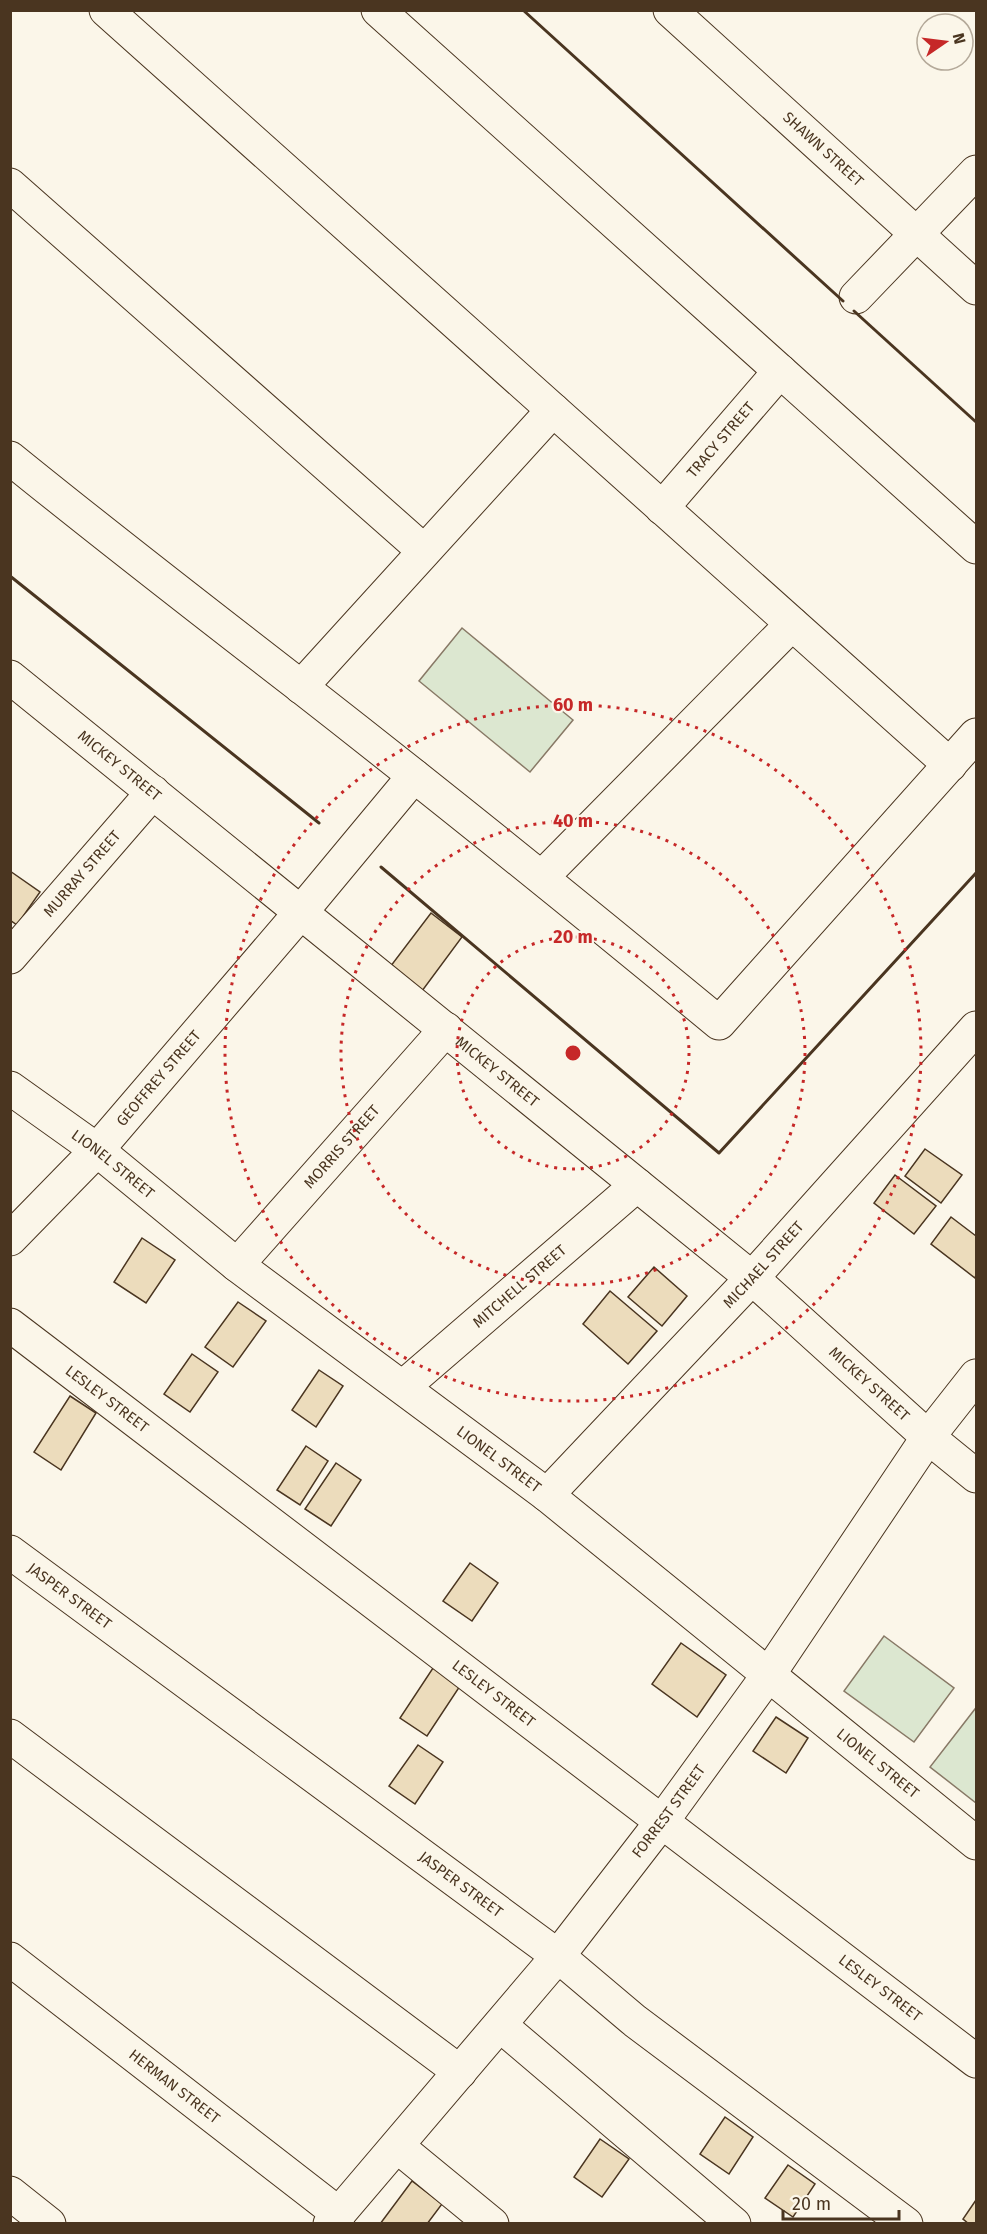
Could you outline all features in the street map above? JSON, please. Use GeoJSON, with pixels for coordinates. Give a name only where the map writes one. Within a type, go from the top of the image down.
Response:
{"type":"FeatureCollection","features":[{"type":"Feature","properties":{"kind":"street"},"geometry":{"type":"LineString","coordinates":[[106,10],[950,765]]}},
{"type":"Feature","properties":{"kind":"street"},"geometry":{"type":"LineString","coordinates":[[378,10],[976,547]]}},
{"type":"Feature","properties":{"kind":"street","name":"SHAWN STREET"},"geometry":{"type":"LineString","coordinates":[[670,10],[976,288]]}},
{"type":"Feature","properties":{"kind":"street"},"geometry":{"type":"LineString","coordinates":[[856,297],[976,172]]}},
{"type":"Feature","properties":{"kind":"street"},"geometry":{"type":"LineString","coordinates":[[10,185],[424,551]]}},
{"type":"Feature","properties":{"kind":"street","name":"TRACY STREET"},"geometry":{"type":"LineString","coordinates":[[662,508],[780,371]]}},
{"type":"Feature","properties":{"kind":"street"},"geometry":{"type":"LineString","coordinates":[[301,687],[553,410]]}},
{"type":"Feature","properties":{"kind":"street"},"geometry":{"type":"LineString","coordinates":[[10,458],[121,549],[542,877],[719,1023],[976,735]]}},
{"type":"Feature","properties":{"kind":"street"},"geometry":{"type":"LineString","coordinates":[[542,877],[792,624]]}},
{"type":"Feature","properties":{"kind":"street","name":"MICKEY STREET"},"geometry":{"type":"LineString","coordinates":[[11,679],[752,1278],[928,1437],[976,1476]]}},
{"type":"Feature","properties":{"kind":"street","name":"GEOFFREY STREET"},"geometry":{"type":"LineString","coordinates":[[10,1239],[97,1150],[414,776]]}},
{"type":"Feature","properties":{"kind":"street","name":"MURRAY STREET"},"geometry":{"type":"LineString","coordinates":[[10,957],[153,792]]}},
{"type":"Feature","properties":{"kind":"street","name":"MICHAEL STREET"},"geometry":{"type":"LineString","coordinates":[[547,1495],[752,1278],[976,1028]]}},
{"type":"Feature","properties":{"kind":"street","name":"MORRIS STREET"},"geometry":{"type":"LineString","coordinates":[[237,1265],[446,1029]]}},
{"type":"Feature","properties":{"kind":"street","name":"LIONEL STREET"},"geometry":{"type":"LineString","coordinates":[[10,1088],[97,1150],[237,1265],[547,1495],[976,1843]]}},
{"type":"Feature","properties":{"kind":"street","name":"MITCHELL STREET"},"geometry":{"type":"LineString","coordinates":[[403,1387],[637,1185]]}},
{"type":"Feature","properties":{"kind":"street","name":"LESLEY STREET"},"geometry":{"type":"LineString","coordinates":[[10,1324],[976,2061]]}},
{"type":"Feature","properties":{"kind":"street","name":"FORREST STREET"},"geometry":{"type":"LineString","coordinates":[[334,2218],[558,1956],[663,1820],[769,1674],[928,1437],[976,1376]]}},
{"type":"Feature","properties":{"kind":"street","name":"JASPER STREET"},"geometry":{"type":"LineString","coordinates":[[10,1552],[558,1956],[635,2020],[906,2223]]}},
{"type":"Feature","properties":{"kind":"street"},"geometry":{"type":"LineString","coordinates":[[10,1736],[460,2072]]}},
{"type":"Feature","properties":{"kind":"street","name":"HERMAN STREET"},"geometry":{"type":"LineString","coordinates":[[10,1959],[334,2218]]}},
{"type":"Feature","properties":{"kind":"street"},"geometry":{"type":"LineString","coordinates":[[500,2025],[734,2223]]}},
{"type":"Feature","properties":{"kind":"street"},"geometry":{"type":"LineString","coordinates":[[397,2146],[492,2223]]}},
{"type":"Feature","properties":{"kind":"street"},"geometry":{"type":"LineString","coordinates":[[10,2193],[48,2223]]}},
{"type":"Feature","properties":{"kind":"green space"},"geometry":{"type":"Polygon","coordinates":[[[462,628],[573,720],[530,772],[419,681],[462,628]]]}},
{"type":"Feature","properties":{"kind":"green space"},"geometry":{"type":"Polygon","coordinates":[[[884,1636],[954,1688],[914,1742],[844,1691],[884,1636]]]}},
{"type":"Feature","properties":{"kind":"green space"},"geometry":{"type":"Polygon","coordinates":[[[976,1710],[976,1803],[930,1767],[976,1710]]]}},
{"type":"Feature","properties":{"kind":"building"},"geometry":{"type":"Polygon","coordinates":[[[10,871],[40,892],[17,925],[10,920],[10,871]]]}},
{"type":"Feature","properties":{"kind":"building"},"geometry":{"type":"Polygon","coordinates":[[[431,913],[462,937],[422,991],[390,967],[431,913]]]}},
{"type":"Feature","properties":{"kind":"building"},"geometry":{"type":"Polygon","coordinates":[[[925,1149],[962,1175],[941,1203],[905,1176],[925,1149]]]}},
{"type":"Feature","properties":{"kind":"building"},"geometry":{"type":"Polygon","coordinates":[[[895,1175],[936,1206],[914,1234],[874,1203],[895,1175]]]}},
{"type":"Feature","properties":{"kind":"building"},"geometry":{"type":"Polygon","coordinates":[[[951,1217],[976,1236],[975,1278],[931,1244],[951,1217]]]}},
{"type":"Feature","properties":{"kind":"building"},"geometry":{"type":"Polygon","coordinates":[[[142,1238],[175,1260],[146,1303],[114,1282],[142,1238]]]}},
{"type":"Feature","properties":{"kind":"building"},"geometry":{"type":"Polygon","coordinates":[[[654,1267],[687,1296],[662,1326],[628,1297],[654,1267]]]}},
{"type":"Feature","properties":{"kind":"building"},"geometry":{"type":"Polygon","coordinates":[[[610,1291],[657,1331],[628,1364],[583,1324],[610,1291]]]}},
{"type":"Feature","properties":{"kind":"building"},"geometry":{"type":"Polygon","coordinates":[[[238,1302],[266,1321],[233,1367],[205,1347],[238,1302]]]}},
{"type":"Feature","properties":{"kind":"building"},"geometry":{"type":"Polygon","coordinates":[[[192,1354],[218,1372],[190,1412],[164,1394],[192,1354]]]}},
{"type":"Feature","properties":{"kind":"building"},"geometry":{"type":"Polygon","coordinates":[[[319,1370],[343,1386],[316,1427],[292,1410],[319,1370]]]}},
{"type":"Feature","properties":{"kind":"building"},"geometry":{"type":"Polygon","coordinates":[[[70,1396],[96,1413],[61,1470],[34,1452],[70,1396]]]}},
{"type":"Feature","properties":{"kind":"building"},"geometry":{"type":"Polygon","coordinates":[[[306,1446],[328,1461],[300,1505],[277,1490],[306,1446]]]}},
{"type":"Feature","properties":{"kind":"building"},"geometry":{"type":"Polygon","coordinates":[[[336,1463],[361,1480],[331,1526],[305,1509],[336,1463]]]}},
{"type":"Feature","properties":{"kind":"building"},"geometry":{"type":"Polygon","coordinates":[[[470,1563],[498,1583],[472,1621],[443,1601],[470,1563]]]}},
{"type":"Feature","properties":{"kind":"building"},"geometry":{"type":"Polygon","coordinates":[[[681,1643],[726,1675],[697,1717],[652,1684],[681,1643]]]}},
{"type":"Feature","properties":{"kind":"building"},"geometry":{"type":"Polygon","coordinates":[[[433,1668],[460,1686],[427,1736],[400,1718],[433,1668]]]}},
{"type":"Feature","properties":{"kind":"building"},"geometry":{"type":"Polygon","coordinates":[[[776,1717],[808,1738],[786,1773],[753,1751],[776,1717]]]}},
{"type":"Feature","properties":{"kind":"building"},"geometry":{"type":"Polygon","coordinates":[[[418,1745],[443,1762],[415,1804],[389,1786],[418,1745]]]}},
{"type":"Feature","properties":{"kind":"building"},"geometry":{"type":"Polygon","coordinates":[[[725,2117],[753,2137],[729,2174],[700,2154],[725,2117]]]}},
{"type":"Feature","properties":{"kind":"building"},"geometry":{"type":"Polygon","coordinates":[[[600,2139],[629,2159],[602,2197],[574,2177],[600,2139]]]}},
{"type":"Feature","properties":{"kind":"building"},"geometry":{"type":"Polygon","coordinates":[[[788,2165],[815,2184],[793,2217],[765,2198],[788,2165]]]}},
{"type":"Feature","properties":{"kind":"building"},"geometry":{"type":"Polygon","coordinates":[[[412,2181],[442,2204],[427,2224],[380,2224],[412,2181]]]}},
{"type":"Feature","properties":{"kind":"building"},"geometry":{"type":"Polygon","coordinates":[[[976,2200],[976,2224],[969,2224],[963,2219],[976,2200]]]}},
{"type":"Feature","properties":{"kind":"wall"},"geometry":{"type":"LineString","coordinates":[[523,10],[843,301]]}},
{"type":"Feature","properties":{"kind":"wall"},"geometry":{"type":"LineString","coordinates":[[854,311],[976,422]]}},
{"type":"Feature","properties":{"kind":"wall"},"geometry":{"type":"LineString","coordinates":[[10,576],[319,823]]}},
{"type":"Feature","properties":{"kind":"wall"},"geometry":{"type":"LineString","coordinates":[[381,867],[719,1153],[976,873]]}}]}
